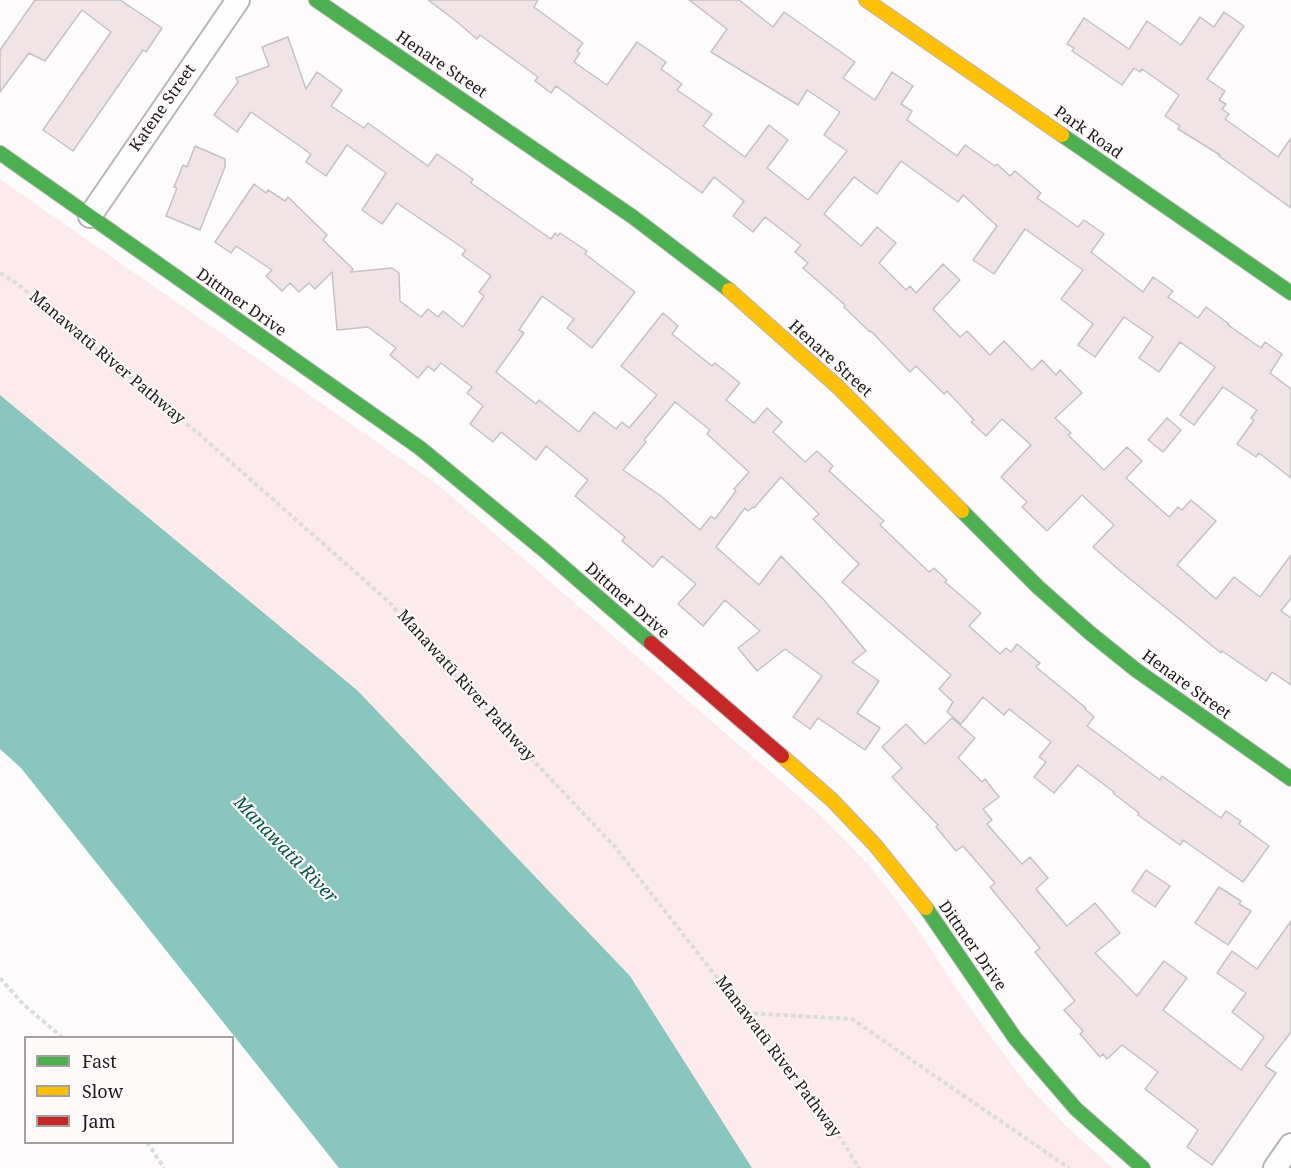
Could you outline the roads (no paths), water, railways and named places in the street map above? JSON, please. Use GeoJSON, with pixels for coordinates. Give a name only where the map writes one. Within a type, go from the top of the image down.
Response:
{"type":"FeatureCollection","features":[{"type":"Feature","properties":{"kind":"street","name":"Katene Street"},"geometry":{"type":"LineString","coordinates":[[90,216],[238,0]]}},
{"type":"Feature","properties":{"kind":"street","name":"Henare Street"},"geometry":{"type":"LineString","coordinates":[[316,0],[633,217],[717,279],[837,386],[1038,587],[1072,618],[1136,670],[1291,779]]}},
{"type":"Feature","properties":{"kind":"street","name":"Park Road"},"geometry":{"type":"LineString","coordinates":[[866,0],[1291,293]]}},
{"type":"Feature","properties":{"kind":"street","name":"Dittmer Drive"},"geometry":{"type":"LineString","coordinates":[[0,153],[420,448],[545,550],[832,800],[917,894],[1023,1047],[1076,1109],[1143,1168]]}},
{"type":"Feature","properties":{"kind":"street"},"geometry":{"type":"LineString","coordinates":[[1275,1168],[1291,1145]]}},
{"type":"Feature","properties":{"kind":"water","name":"Manawatū River"},"geometry":{"type":"Polygon","coordinates":[[[0,395],[357,690],[630,976],[752,1168],[339,1168],[21,768],[0,749],[0,395]]]}}]}
